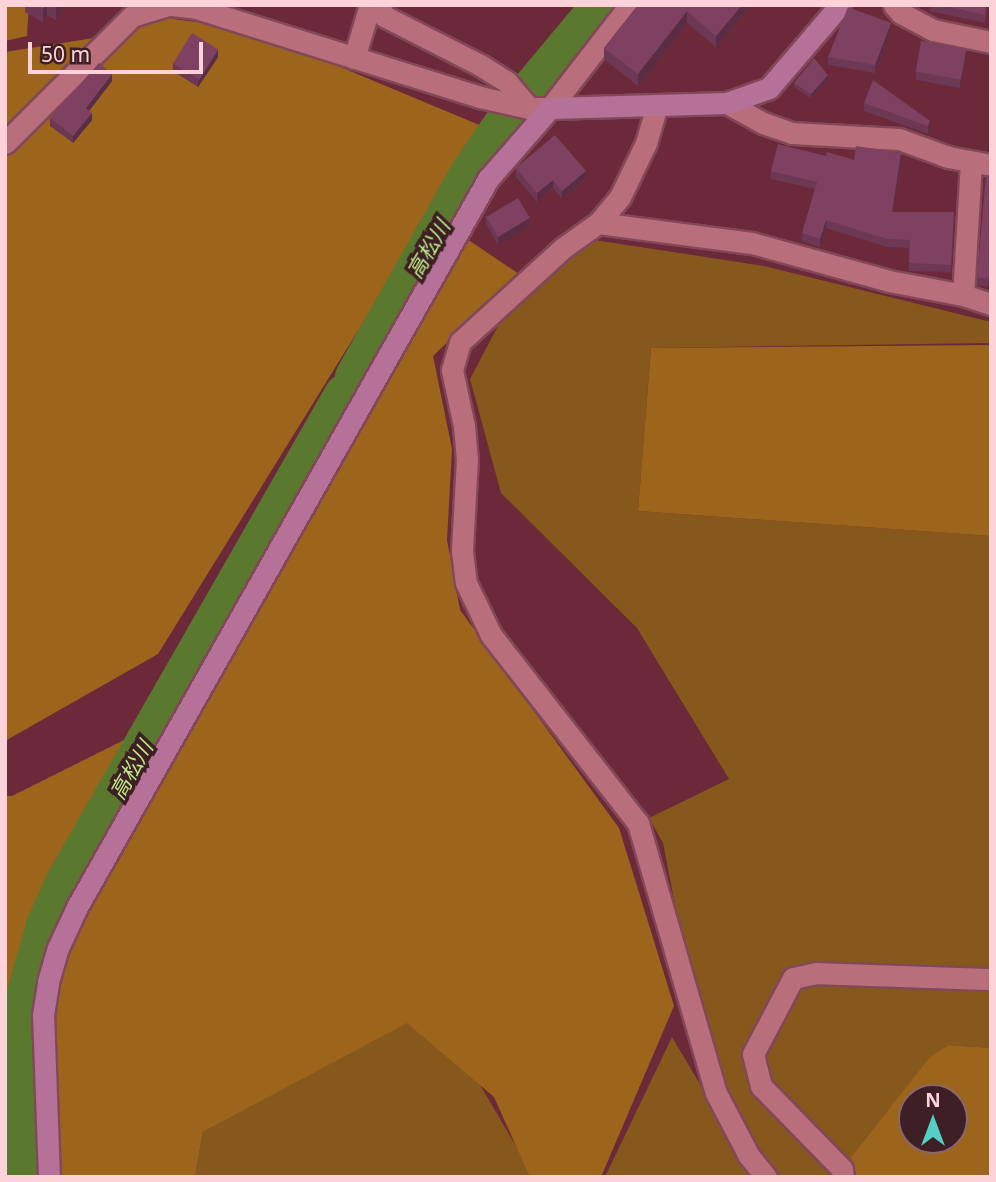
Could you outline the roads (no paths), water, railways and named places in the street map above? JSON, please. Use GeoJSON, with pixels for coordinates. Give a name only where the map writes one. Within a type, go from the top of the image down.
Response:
{"type":"FeatureCollection","features":[{"type":"Feature","properties":{"kind":"street"},"geometry":{"type":"LineString","coordinates":[[5,143],[132,16],[170,5],[206,11],[480,97],[540,108],[727,103],[769,88],[839,5]]}},
{"type":"Feature","properties":{"kind":"street"},"geometry":{"type":"LineString","coordinates":[[354,58],[370,5]]}},
{"type":"Feature","properties":{"kind":"street"},"geometry":{"type":"LineString","coordinates":[[377,5],[384,16],[480,65],[540,108]]}},
{"type":"Feature","properties":{"kind":"street"},"geometry":{"type":"LineString","coordinates":[[48,1177],[43,1015],[48,982],[58,948],[77,907],[488,179],[540,108],[630,5]]}},
{"type":"Feature","properties":{"kind":"street"},"geometry":{"type":"LineString","coordinates":[[894,5],[901,13],[933,30],[991,43]]}},
{"type":"Feature","properties":{"kind":"street"},"geometry":{"type":"LineString","coordinates":[[727,103],[763,123],[792,133],[899,139],[981,164],[963,295]]}},
{"type":"Feature","properties":{"kind":"street"},"geometry":{"type":"LineString","coordinates":[[657,105],[646,144],[620,197],[598,223],[563,248],[460,342],[452,370],[464,426],[467,458],[462,551],[466,583],[491,635],[638,823],[716,1093],[749,1156],[766,1177]]}},
{"type":"Feature","properties":{"kind":"street"},"geometry":{"type":"LineString","coordinates":[[598,223],[752,243],[889,281],[963,295],[991,304]]}},
{"type":"Feature","properties":{"kind":"street"},"geometry":{"type":"LineString","coordinates":[[843,1177],[842,1169],[761,1086],[753,1054],[793,978],[817,972],[991,979]]}},
{"type":"Feature","properties":{"kind":"waterway","name":"高松川"},"geometry":{"type":"LineString","coordinates":[[531,91],[603,5]]}},
{"type":"Feature","properties":{"kind":"waterway","name":"高松川"},"geometry":{"type":"LineString","coordinates":[[356,377],[472,172],[505,124]]}},
{"type":"Feature","properties":{"kind":"waterway","name":"高松川"},"geometry":{"type":"LineString","coordinates":[[25,1177],[22,1040],[25,1003],[47,926],[66,883],[345,395]]}}]}
